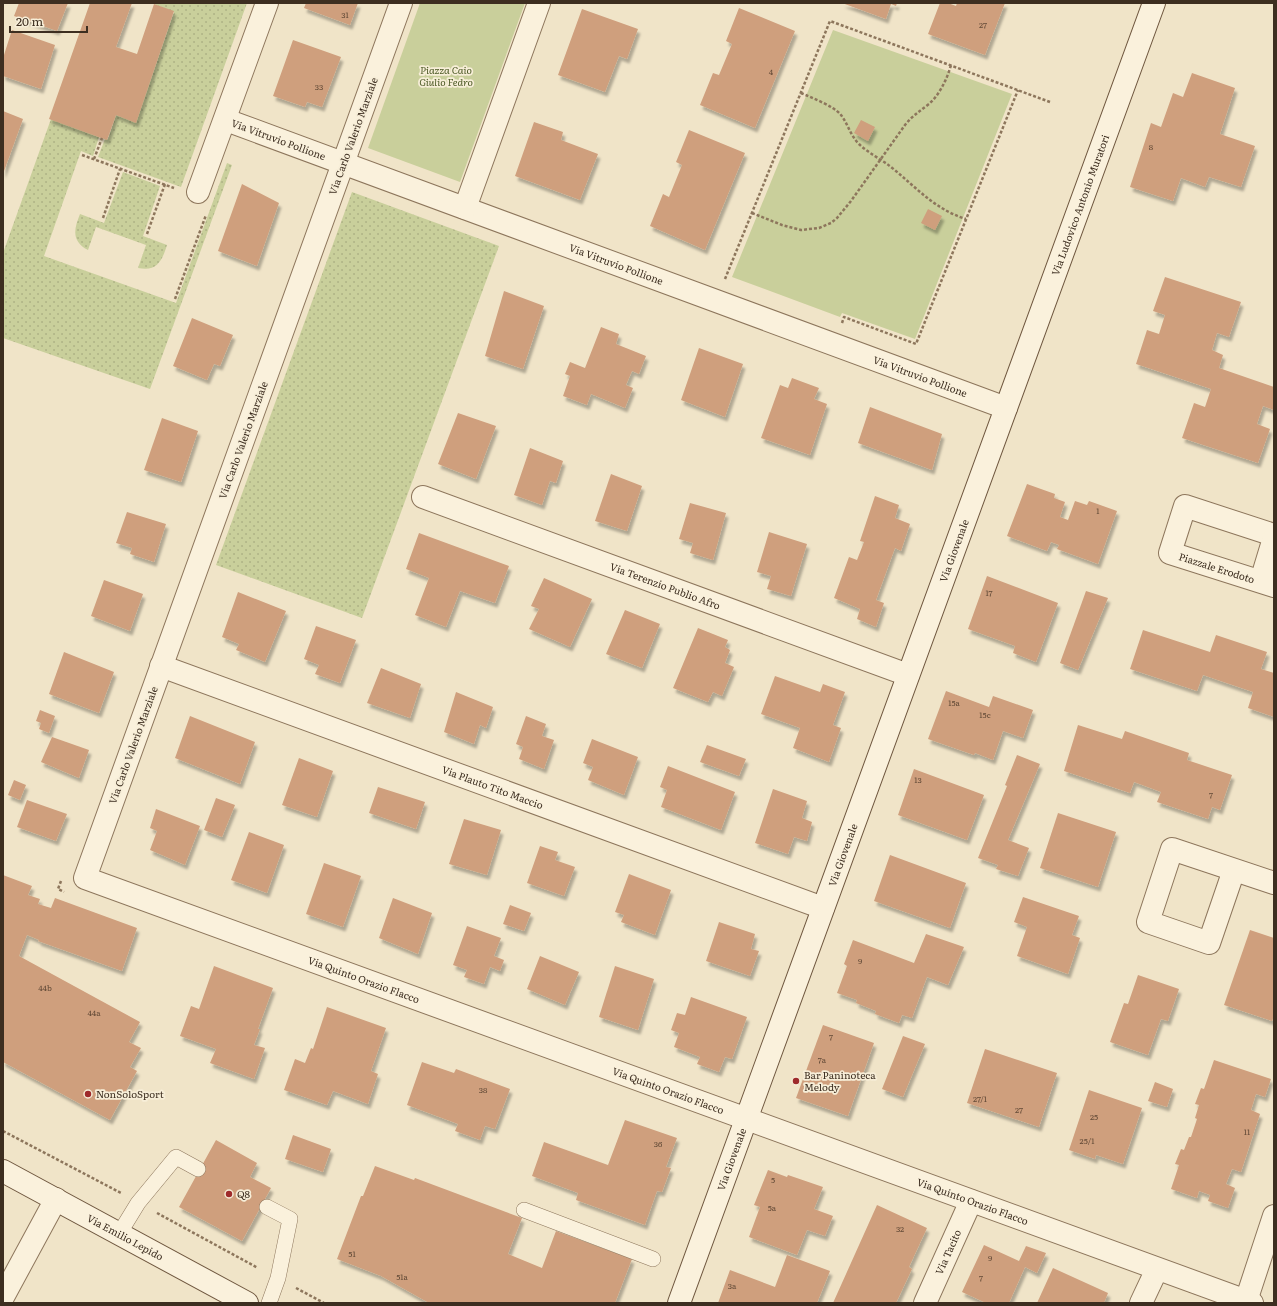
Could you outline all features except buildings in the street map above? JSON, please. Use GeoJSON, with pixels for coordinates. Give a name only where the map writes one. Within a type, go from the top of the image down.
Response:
{"type":"FeatureCollection","features":[{"type":"Feature","properties":{"kind":"street"},"geometry":{"type":"LineString","coordinates":[[198,192],[226,120],[267,3]]}},
{"type":"Feature","properties":{"kind":"street","name":"Via Carlo Valerio Marziale"},"geometry":{"type":"LineString","coordinates":[[85,878],[401,3]]}},
{"type":"Feature","properties":{"kind":"street"},"geometry":{"type":"LineString","coordinates":[[465,208],[539,3]]}},
{"type":"Feature","properties":{"kind":"street","name":"Via Ludovico Antonio Muratori"},"geometry":{"type":"LineString","coordinates":[[1006,408],[1154,3]]}},
{"type":"Feature","properties":{"kind":"street","name":"Via Vitruvio Pollione"},"geometry":{"type":"LineString","coordinates":[[226,120],[1006,408]]}},
{"type":"Feature","properties":{"kind":"street","name":"Via Giovenale"},"geometry":{"type":"LineString","coordinates":[[679,1303],[1006,408]]}},
{"type":"Feature","properties":{"kind":"street","name":"Via Terenzio Publio Afro"},"geometry":{"type":"LineString","coordinates":[[423,497],[908,675]]}},
{"type":"Feature","properties":{"kind":"street","name":"Piazzale Erodoto"},"geometry":{"type":"LineString","coordinates":[[1185,506],[1274,537],[1267,584],[1170,553],[1185,506]]}},
{"type":"Feature","properties":{"kind":"street","name":"Via Plauto Tito Maccio"},"geometry":{"type":"LineString","coordinates":[[161,666],[823,908]]}},
{"type":"Feature","properties":{"kind":"street"},"geometry":{"type":"LineString","coordinates":[[1234,870],[1209,943],[1148,922],[1172,849],[1234,870],[1274,884]]}},
{"type":"Feature","properties":{"kind":"street","name":"Via Quinto Orazio Flacco"},"geometry":{"type":"LineString","coordinates":[[85,878],[1249,1302]]}},
{"type":"Feature","properties":{"kind":"street","name":"Via Emilio Lepido"},"geometry":{"type":"LineString","coordinates":[[3,1171],[247,1303]]}},
{"type":"Feature","properties":{"kind":"street"},"geometry":{"type":"LineString","coordinates":[[3,1297],[56,1199]]}},
{"type":"Feature","properties":{"kind":"street","name":"Via Tacito"},"geometry":{"type":"LineString","coordinates":[[925,1303],[971,1201]]}},
{"type":"Feature","properties":{"kind":"street"},"geometry":{"type":"LineString","coordinates":[[1249,1302],[1274,1216]]}},
{"type":"Feature","properties":{"kind":"street"},"geometry":{"type":"LineString","coordinates":[[1141,1303],[1157,1269]]}},
{"type":"Feature","properties":{"kind":"lane"},"geometry":{"type":"LineString","coordinates":[[119,1234],[138,1203],[176,1157],[198,1169]]}},
{"type":"Feature","properties":{"kind":"lane"},"geometry":{"type":"LineString","coordinates":[[267,1207],[290,1219],[278,1278],[269,1303]]}},
{"type":"Feature","properties":{"kind":"lane"},"geometry":{"type":"LineString","coordinates":[[524,1210],[653,1259]]}},
{"type":"Feature","properties":{"kind":"path"},"geometry":{"type":"LineString","coordinates":[[724,281],[830,21],[1050,102]]}},
{"type":"Feature","properties":{"kind":"path"},"geometry":{"type":"LineString","coordinates":[[752,213],[794,229],[812,230],[825,226],[837,218],[910,118],[934,99],[943,86],[951,66]]}},
{"type":"Feature","properties":{"kind":"path"},"geometry":{"type":"LineString","coordinates":[[835,321],[842,324],[844,318],[916,344],[1018,90]]}},
{"type":"Feature","properties":{"kind":"path"},"geometry":{"type":"LineString","coordinates":[[801,93],[839,112],[845,120],[850,132],[859,144],[880,159],[929,200],[949,213],[966,219]]}},
{"type":"Feature","properties":{"kind":"path"},"geometry":{"type":"LineString","coordinates":[[94,159],[102,138]]}},
{"type":"Feature","properties":{"kind":"path"},"geometry":{"type":"LineString","coordinates":[[82,155],[177,189]]}},
{"type":"Feature","properties":{"kind":"path"},"geometry":{"type":"LineString","coordinates":[[103,218],[120,169]]}},
{"type":"Feature","properties":{"kind":"path"},"geometry":{"type":"LineString","coordinates":[[147,234],[164,184]]}},
{"type":"Feature","properties":{"kind":"path"},"geometry":{"type":"LineString","coordinates":[[3,1131],[324,1303]]}},
{"type":"Feature","properties":{"kind":"green space"},"geometry":{"type":"Polygon","coordinates":[[[247,3],[181,187],[98,157],[105,139],[108,139],[116,115],[136,122],[174,12],[154,4],[247,3]]]}},
{"type":"Feature","properties":{"kind":"green space","name":"Piazza Caio Giulio Fedro"},"geometry":{"type":"Polygon","coordinates":[[[420,3],[525,3],[460,182],[368,148],[420,3]]]}},
{"type":"Feature","properties":{"kind":"green space"},"geometry":{"type":"Polygon","coordinates":[[[833,30],[1012,94],[915,339],[842,313],[840,317],[732,277],[833,30]]]}},
{"type":"Feature","properties":{"kind":"green space"},"geometry":{"type":"Polygon","coordinates":[[[51,119],[99,137],[93,156],[81,151],[44,256],[176,303],[227,163],[232,165],[150,389],[3,338],[3,253],[51,119]]]}},
{"type":"Feature","properties":{"kind":"green space"},"geometry":{"type":"Polygon","coordinates":[[[123,172],[160,186],[143,236],[167,245],[161,260],[154,267],[144,269],[138,268],[146,245],[96,227],[88,250],[76,239],[75,230],[80,214],[104,223],[123,172]]]}},
{"type":"Feature","properties":{"kind":"green space"},"geometry":{"type":"Polygon","coordinates":[[[352,192],[499,246],[362,618],[216,565],[352,192]]]}},
{"type":"Feature","properties":{"kind":"place","name":"Bar Paninoteca Melody"},"geometry":{"type":"Point","coordinates":[796,1081]}},
{"type":"Feature","properties":{"kind":"place","name":"NonSoloSport"},"geometry":{"type":"Point","coordinates":[88,1094]}},
{"type":"Feature","properties":{"kind":"place","name":"Q8"},"geometry":{"type":"Point","coordinates":[229,1194]}}]}
